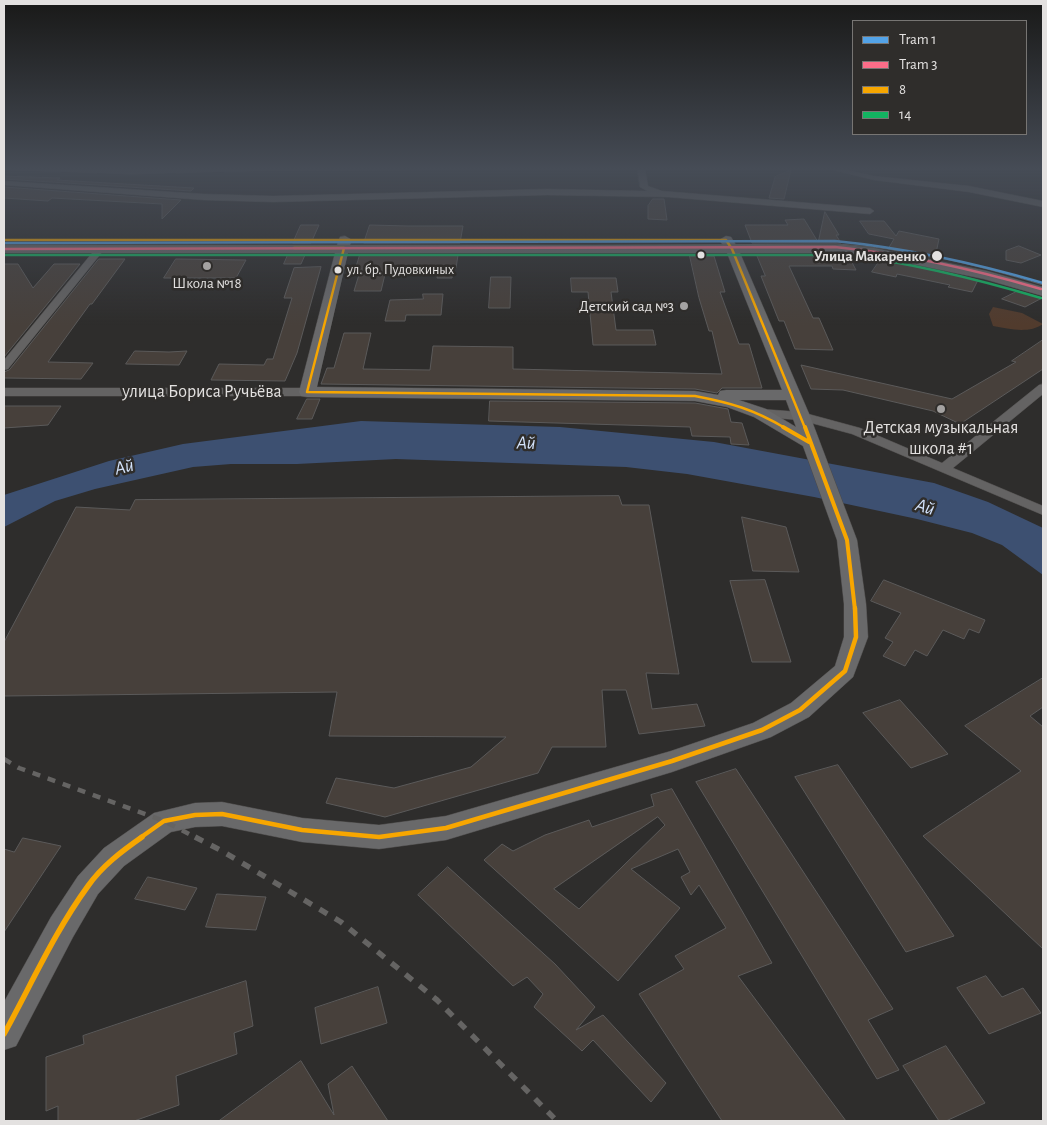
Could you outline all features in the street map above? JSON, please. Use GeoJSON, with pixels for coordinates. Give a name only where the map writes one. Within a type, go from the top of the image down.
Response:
{"type":"FeatureCollection","features":[{"type":"Feature","properties":{"kind":"street"},"geometry":{"type":"LineString","coordinates":[[4,240],[344,244],[729,245],[846,249],[874,252],[987,275],[1043,292]]}},
{"type":"Feature","properties":{"kind":"street"},"geometry":{"type":"LineString","coordinates":[[729,245],[842,240],[866,242],[987,265],[1043,281]]}},
{"type":"Feature","properties":{"kind":"street"},"geometry":{"type":"LineString","coordinates":[[4,249],[344,244]]}},
{"type":"Feature","properties":{"kind":"street"},"geometry":{"type":"LineString","coordinates":[[307,392],[344,244]]}},
{"type":"Feature","properties":{"kind":"street"},"geometry":{"type":"LineString","coordinates":[[4,1034],[58,935],[88,885],[114,856],[164,822],[196,815],[222,814],[302,830],[379,837],[446,828],[672,761],[762,730],[800,710],[844,671],[856,637],[855,604],[847,540],[801,416],[729,245]]}},
{"type":"Feature","properties":{"kind":"street"},"geometry":{"type":"LineString","coordinates":[[4,367],[100,249]]}},
{"type":"Feature","properties":{"kind":"street"},"geometry":{"type":"LineString","coordinates":[[943,469],[1043,388]]}},
{"type":"Feature","properties":{"kind":"street","name":"улица Бориса Ручьёва"},"geometry":{"type":"LineString","coordinates":[[4,392],[307,392],[695,396],[731,403],[760,413],[811,446]]}},
{"type":"Feature","properties":{"kind":"street"},"geometry":{"type":"LineString","coordinates":[[695,396],[792,395]]}},
{"type":"Feature","properties":{"kind":"street"},"geometry":{"type":"LineString","coordinates":[[760,413],[801,416],[856,431],[1043,511]]}},
{"type":"Feature","properties":{"kind":"shaded area"},"geometry":{"type":"Polygon","coordinates":[[[993,307],[1022,313],[1043,324],[1025,330],[993,326],[989,314],[993,307]]]}},
{"type":"Feature","properties":{"kind":"water","name":"Ай"},"geometry":{"type":"Polygon","coordinates":[[[361,421],[560,427],[714,442],[934,483],[988,502],[1043,528],[1043,575],[1002,545],[972,533],[814,497],[687,474],[626,467],[396,459],[297,464],[231,464],[193,467],[95,489],[55,501],[4,527],[4,495],[109,461],[183,444],[361,421]]]}},
{"type":"Feature","properties":{"kind":"building"},"geometry":{"type":"Polygon","coordinates":[[[785,220],[805,220],[818,242],[823,220],[830,220],[839,235],[836,235],[841,243],[752,243],[745,225],[788,225],[785,220]]]}},
{"type":"Feature","properties":{"kind":"building"},"geometry":{"type":"Polygon","coordinates":[[[860,221],[884,221],[896,236],[899,231],[939,239],[935,258],[888,249],[894,239],[869,234],[860,221]]]}},
{"type":"Feature","properties":{"kind":"building"},"geometry":{"type":"Polygon","coordinates":[[[301,225],[319,225],[311,243],[293,243],[301,225]]]}},
{"type":"Feature","properties":{"kind":"building"},"geometry":{"type":"Polygon","coordinates":[[[370,225],[463,226],[460,243],[364,243],[370,225]]]}},
{"type":"Feature","properties":{"kind":"building"},"geometry":{"type":"Polygon","coordinates":[[[1019,246],[1041,255],[1021,263],[1006,260],[1006,251],[1019,246]]]}},
{"type":"Feature","properties":{"kind":"building"},"geometry":{"type":"Polygon","coordinates":[[[288,255],[305,255],[301,264],[284,264],[288,255]]]}},
{"type":"Feature","properties":{"kind":"building"},"geometry":{"type":"Polygon","coordinates":[[[360,255],[458,255],[456,268],[453,268],[452,278],[437,278],[439,268],[432,268],[432,266],[387,266],[381,291],[354,291],[361,268],[356,268],[360,255]]]}},
{"type":"Feature","properties":{"kind":"building"},"geometry":{"type":"Polygon","coordinates":[[[757,255],[848,255],[856,270],[833,269],[832,266],[789,266],[813,318],[819,318],[833,350],[795,349],[784,321],[779,321],[761,276],[765,276],[757,255]]]}},
{"type":"Feature","properties":{"kind":"building"},"geometry":{"type":"Polygon","coordinates":[[[690,256],[714,256],[725,292],[720,292],[739,344],[749,344],[762,388],[722,388],[717,393],[695,389],[321,384],[327,368],[334,368],[344,333],[371,333],[363,369],[430,370],[433,346],[513,347],[513,369],[722,374],[712,331],[709,331],[699,298],[690,256]]]}},
{"type":"Feature","properties":{"kind":"building"},"geometry":{"type":"Polygon","coordinates":[[[99,259],[125,259],[48,362],[93,363],[81,379],[4,378],[4,372],[9,370],[99,259]]]}},
{"type":"Feature","properties":{"kind":"building","name":"Школа №18"},"geometry":{"type":"Polygon","coordinates":[[[176,259],[246,260],[236,278],[164,278],[176,259]]]}},
{"type":"Feature","properties":{"kind":"building"},"geometry":{"type":"Polygon","coordinates":[[[881,259],[978,280],[972,292],[948,287],[950,285],[897,274],[896,277],[872,272],[881,259]]]}},
{"type":"Feature","properties":{"kind":"building"},"geometry":{"type":"Polygon","coordinates":[[[4,264],[18,264],[33,288],[54,264],[80,264],[4,357],[4,264]]]}},
{"type":"Feature","properties":{"kind":"building"},"geometry":{"type":"Polygon","coordinates":[[[321,267],[297,353],[285,381],[211,380],[219,364],[264,365],[267,359],[273,359],[292,298],[284,298],[294,268],[321,267]]]}},
{"type":"Feature","properties":{"kind":"building"},"geometry":{"type":"Polygon","coordinates":[[[491,277],[511,277],[510,308],[489,308],[491,277]]]}},
{"type":"Feature","properties":{"kind":"building"},"geometry":{"type":"Polygon","coordinates":[[[571,278],[616,278],[618,292],[611,292],[616,330],[653,330],[656,345],[593,345],[588,292],[572,292],[571,278]]]}},
{"type":"Feature","properties":{"kind":"building"},"geometry":{"type":"Polygon","coordinates":[[[1018,291],[1042,298],[1025,307],[1002,299],[1018,291]]]}},
{"type":"Feature","properties":{"kind":"building"},"geometry":{"type":"Polygon","coordinates":[[[423,294],[443,294],[441,315],[406,315],[405,321],[385,321],[390,300],[423,299],[423,294]]]}},
{"type":"Feature","properties":{"kind":"building"},"geometry":{"type":"Polygon","coordinates":[[[1043,340],[1043,369],[960,424],[933,411],[843,390],[811,389],[801,365],[952,399],[1016,362],[1012,361],[1043,340]]]}},
{"type":"Feature","properties":{"kind":"building"},"geometry":{"type":"Polygon","coordinates":[[[135,351],[187,351],[179,365],[126,364],[135,351]]]}},
{"type":"Feature","properties":{"kind":"building"},"geometry":{"type":"Polygon","coordinates":[[[307,399],[320,399],[312,419],[297,419],[307,399]]]}},
{"type":"Feature","properties":{"kind":"building"},"geometry":{"type":"Polygon","coordinates":[[[490,401],[695,403],[728,409],[731,422],[742,423],[749,445],[731,444],[730,437],[692,436],[690,427],[489,421],[490,401]]]}},
{"type":"Feature","properties":{"kind":"building"},"geometry":{"type":"Polygon","coordinates":[[[4,406],[61,406],[48,425],[4,428],[4,406]]]}},
{"type":"Feature","properties":{"kind":"building"},"geometry":{"type":"Polygon","coordinates":[[[619,496],[622,505],[649,505],[679,674],[646,673],[652,709],[697,704],[705,726],[639,734],[626,690],[602,690],[606,747],[552,747],[538,773],[385,817],[326,803],[336,778],[394,788],[471,767],[506,737],[329,736],[337,692],[4,696],[4,642],[76,507],[130,510],[135,500],[619,496]]]}},
{"type":"Feature","properties":{"kind":"building"},"geometry":{"type":"Polygon","coordinates":[[[742,517],[786,527],[799,572],[753,571],[742,517]]]}},
{"type":"Feature","properties":{"kind":"building"},"geometry":{"type":"Polygon","coordinates":[[[765,580],[791,662],[752,662],[730,581],[765,580]]]}},
{"type":"Feature","properties":{"kind":"building"},"geometry":{"type":"Polygon","coordinates":[[[884,580],[985,620],[979,633],[969,629],[964,639],[943,630],[927,656],[915,650],[905,666],[883,656],[893,642],[885,638],[901,613],[871,601],[884,580]]]}},
{"type":"Feature","properties":{"kind":"building"},"geometry":{"type":"Polygon","coordinates":[[[1043,678],[1043,707],[1030,716],[1043,727],[1043,949],[923,836],[1021,771],[965,726],[1043,678]]]}},
{"type":"Feature","properties":{"kind":"building"},"geometry":{"type":"Polygon","coordinates":[[[900,700],[948,754],[911,768],[863,713],[900,700]]]}},
{"type":"Feature","properties":{"kind":"building"},"geometry":{"type":"Polygon","coordinates":[[[838,765],[954,936],[906,952],[795,777],[838,765]]]}},
{"type":"Feature","properties":{"kind":"building"},"geometry":{"type":"Polygon","coordinates":[[[736,769],[893,1009],[868,1020],[899,1070],[877,1079],[696,782],[736,769]]]}},
{"type":"Feature","properties":{"kind":"building"},"geometry":{"type":"Polygon","coordinates":[[[672,789],[772,963],[738,976],[846,1121],[722,1121],[639,994],[684,969],[675,956],[726,928],[699,885],[691,895],[681,877],[690,872],[678,849],[631,869],[680,908],[618,981],[484,860],[502,844],[513,851],[545,835],[589,820],[592,827],[654,806],[651,795],[672,789]],[[658,817],[554,889],[579,909],[665,825],[658,817]]]}},
{"type":"Feature","properties":{"kind":"building"},"geometry":{"type":"Polygon","coordinates":[[[23,838],[61,846],[4,932],[4,849],[14,852],[23,838]]]}},
{"type":"Feature","properties":{"kind":"building"},"geometry":{"type":"Polygon","coordinates":[[[448,867],[555,964],[595,1007],[576,1030],[603,1015],[666,1083],[651,1102],[593,1040],[582,1051],[534,1007],[543,994],[527,977],[513,986],[418,895],[448,867]]]}},
{"type":"Feature","properties":{"kind":"building"},"geometry":{"type":"Polygon","coordinates":[[[148,877],[197,888],[185,910],[135,899],[148,877]]]}},
{"type":"Feature","properties":{"kind":"building"},"geometry":{"type":"Polygon","coordinates":[[[217,894],[266,897],[256,930],[206,927],[217,894]]]}},
{"type":"Feature","properties":{"kind":"building"},"geometry":{"type":"Polygon","coordinates":[[[986,976],[1002,997],[1023,988],[1041,1013],[989,1034],[957,988],[986,976]]]}},
{"type":"Feature","properties":{"kind":"building"},"geometry":{"type":"Polygon","coordinates":[[[246,981],[253,1026],[234,1033],[237,1054],[176,1076],[179,1105],[134,1121],[58,1121],[58,1106],[46,1111],[46,1057],[84,1044],[83,1036],[246,981]]]}},
{"type":"Feature","properties":{"kind":"building"},"geometry":{"type":"Polygon","coordinates":[[[378,987],[387,1023],[321,1044],[315,1008],[378,987]]]}},
{"type":"Feature","properties":{"kind":"building"},"geometry":{"type":"Polygon","coordinates":[[[946,1046],[985,1103],[946,1121],[939,1121],[903,1066],[946,1046]]]}},
{"type":"Feature","properties":{"kind":"building"},"geometry":{"type":"Polygon","coordinates":[[[301,1061],[334,1115],[328,1084],[352,1066],[388,1121],[219,1121],[301,1061]]]}},
{"type":"Feature","properties":{"kind":"tram line","name":"1"},"geometry":{"type":"LineString","coordinates":[[4,243],[835,241],[888,247],[940,256],[992,268],[1043,283]]}},
{"type":"Feature","properties":{"kind":"tram line"},"geometry":{"type":"LineString","coordinates":[[4,245],[508,246],[836,244],[889,249],[941,258],[1043,285]]}},
{"type":"Feature","properties":{"kind":"tram line","name":"3"},"geometry":{"type":"LineString","coordinates":[[4,249],[835,247],[939,262],[1041,289]]}},
{"type":"Feature","properties":{"kind":"railway"},"geometry":{"type":"LineString","coordinates":[[4,759],[19,768],[164,821],[197,838]]}},
{"type":"Feature","properties":{"kind":"railway"},"geometry":{"type":"LineString","coordinates":[[195,837],[341,922],[437,1000],[557,1121]]}},
{"type":"Feature","properties":{"kind":"transit line","name":"8"},"geometry":{"type":"LineString","coordinates":[[4,240],[726,240],[732,249],[801,416],[847,540],[855,604],[856,637],[845,671],[800,710],[762,730],[672,761],[446,828],[379,837],[302,830],[222,814],[195,815],[164,821],[114,857],[88,885],[62,927],[4,1034]]}},
{"type":"Feature","properties":{"kind":"transit line","name":"8"},"geometry":{"type":"LineString","coordinates":[[294,248],[344,248],[307,392],[695,396],[731,403],[760,413],[809,442]]}},
{"type":"Feature","properties":{"kind":"transit line","name":"14"},"geometry":{"type":"LineString","coordinates":[[4,255],[846,255],[945,272],[1041,298]]}},
{"type":"Feature","properties":{"kind":"place","name":"Улица Макаренко"},"geometry":{"type":"Point","coordinates":[937,256]}},
{"type":"Feature","properties":{"kind":"place","name":"Школа №18"},"geometry":{"type":"Point","coordinates":[207,266]}},
{"type":"Feature","properties":{"kind":"place","name":"ул. бр. Пудовкиных"},"geometry":{"type":"Point","coordinates":[338,270]}},
{"type":"Feature","properties":{"kind":"place","name":"Детский сад №3"},"geometry":{"type":"Point","coordinates":[684,306]}},
{"type":"Feature","properties":{"kind":"place","name":"Детская музыкальная школа #1"},"geometry":{"type":"Point","coordinates":[941,409]}}]}
